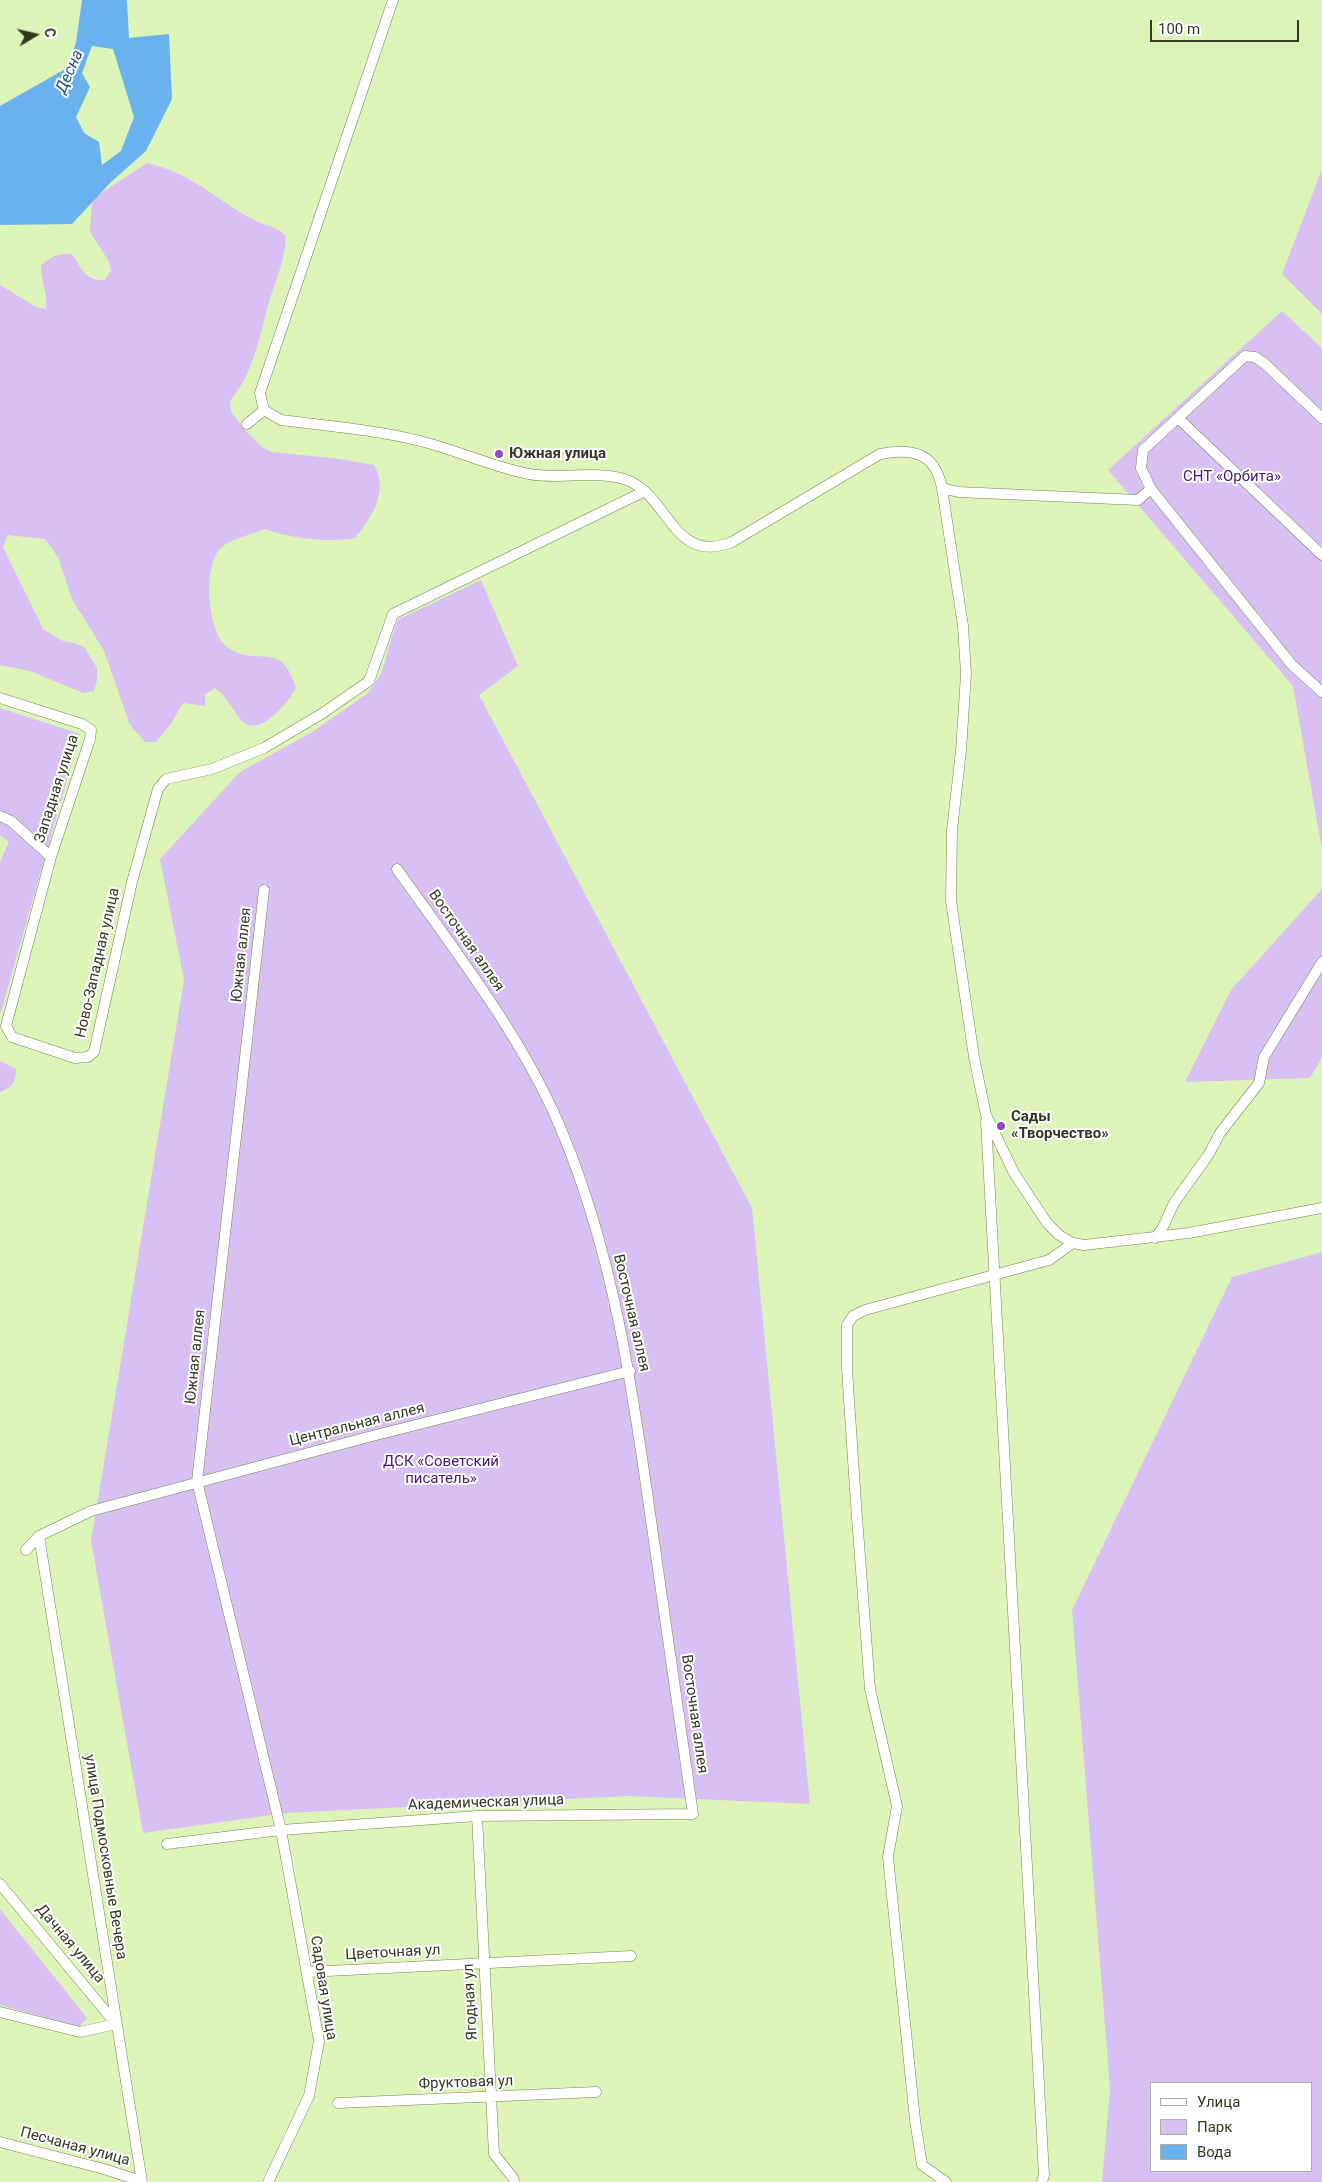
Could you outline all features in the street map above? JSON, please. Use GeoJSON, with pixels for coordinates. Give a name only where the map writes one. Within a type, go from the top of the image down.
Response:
{"type":"FeatureCollection","features":[{"type":"Feature","properties":{"kind":"street"},"geometry":{"type":"LineString","coordinates":[[393,0],[260,393],[264,410],[281,420],[420,441],[512,471],[538,476],[618,478],[645,491],[679,533],[687,540],[704,547],[724,545],[732,542],[880,454],[907,450],[921,455],[936,469],[942,488],[963,626],[966,674],[961,751],[952,830],[951,901],[961,980],[986,1114],[1044,2175],[1042,2182]]}},
{"type":"Feature","properties":{"kind":"street"},"geometry":{"type":"LineString","coordinates":[[1322,418],[1264,363],[1255,356],[1245,356],[1179,419],[1143,450],[1141,468],[1151,489],[1292,666],[1322,692]]}},
{"type":"Feature","properties":{"kind":"street"},"geometry":{"type":"LineString","coordinates":[[247,424],[264,410]]}},
{"type":"Feature","properties":{"kind":"street"},"geometry":{"type":"LineString","coordinates":[[1179,419],[1322,555]]}},
{"type":"Feature","properties":{"kind":"street"},"geometry":{"type":"LineString","coordinates":[[942,488],[958,492],[1138,500],[1151,489]]}},
{"type":"Feature","properties":{"kind":"street","name":"Ново-Западная улица"},"geometry":{"type":"LineString","coordinates":[[51,857],[6,1026],[12,1037],[82,1059],[88,1058],[94,1052],[132,882],[158,789],[166,779],[212,769],[264,748],[323,713],[369,681],[393,614],[645,491]]}},
{"type":"Feature","properties":{"kind":"street","name":"Западная улица"},"geometry":{"type":"LineString","coordinates":[[0,698],[82,724],[90,730],[90,739],[51,857],[11,821],[0,816]]}},
{"type":"Feature","properties":{"kind":"street","name":"Восточная аллея"},"geometry":{"type":"LineString","coordinates":[[397,869],[477,982],[521,1051],[563,1133],[594,1220],[630,1371],[693,1814]]}},
{"type":"Feature","properties":{"kind":"street","name":"Южная аллея"},"geometry":{"type":"LineString","coordinates":[[264,890],[198,1481],[280,1825]]}},
{"type":"Feature","properties":{"kind":"street"},"geometry":{"type":"LineString","coordinates":[[1155,1238],[1162,1229],[1174,1203],[1209,1154],[1220,1133],[1259,1083],[1264,1057],[1322,962]]}},
{"type":"Feature","properties":{"kind":"street"},"geometry":{"type":"LineString","coordinates":[[986,1114],[1014,1173],[1039,1211],[1059,1235],[1073,1243],[1095,1246],[1155,1238],[1322,1208]]}},
{"type":"Feature","properties":{"kind":"street"},"geometry":{"type":"LineString","coordinates":[[946,2182],[922,2165],[915,2120],[888,1857],[897,1806],[870,1688],[847,1369],[847,1325],[853,1316],[865,1310],[1049,1260],[1073,1243]]}},
{"type":"Feature","properties":{"kind":"street","name":"Центральная аллея"},"geometry":{"type":"LineString","coordinates":[[39,1536],[92,1510],[198,1481],[630,1371]]}},
{"type":"Feature","properties":{"kind":"street"},"geometry":{"type":"LineString","coordinates":[[26,1550],[39,1536]]}},
{"type":"Feature","properties":{"kind":"street","name":"улица Подмосковные Вечера"},"geometry":{"type":"LineString","coordinates":[[39,1536],[141,2182]]}},
{"type":"Feature","properties":{"kind":"street","name":"Академическая улица"},"geometry":{"type":"LineString","coordinates":[[167,1844],[280,1825],[477,1816],[693,1814]]}},
{"type":"Feature","properties":{"kind":"street","name":"Ягодная ул"},"geometry":{"type":"LineString","coordinates":[[477,1816],[494,2154],[516,2181]]}},
{"type":"Feature","properties":{"kind":"street","name":"Садовая улица"},"geometry":{"type":"LineString","coordinates":[[268,2182],[310,2096],[319,2041],[280,1825]]}},
{"type":"Feature","properties":{"kind":"street","name":"Дачная улица"},"geometry":{"type":"LineString","coordinates":[[0,1884],[116,2024]]}},
{"type":"Feature","properties":{"kind":"street","name":"Цветочная ул"},"geometry":{"type":"LineString","coordinates":[[306,1972],[630,1956]]}},
{"type":"Feature","properties":{"kind":"street"},"geometry":{"type":"LineString","coordinates":[[0,2012],[80,2032],[116,2024]]}},
{"type":"Feature","properties":{"kind":"street","name":"Фруктовая ул"},"geometry":{"type":"LineString","coordinates":[[338,2103],[596,2092]]}},
{"type":"Feature","properties":{"kind":"street","name":"Песчаная улица"},"geometry":{"type":"LineString","coordinates":[[0,2142],[104,2169],[141,2182]]}},
{"type":"Feature","properties":{"kind":"green space"},"geometry":{"type":"Polygon","coordinates":[[[147,163],[179,174],[242,213],[275,228],[286,236],[282,262],[255,354],[245,378],[230,401],[231,412],[262,447],[272,452],[340,459],[374,465],[380,484],[379,494],[372,513],[355,538],[333,540],[309,539],[264,529],[225,544],[222,547],[216,555],[212,567],[209,597],[211,613],[220,639],[227,647],[238,653],[248,656],[275,658],[283,663],[290,672],[296,688],[287,702],[273,716],[257,725],[249,725],[242,721],[226,699],[215,688],[205,694],[205,706],[183,703],[171,724],[156,742],[145,742],[130,725],[104,651],[72,599],[58,557],[45,539],[8,535],[3,547],[43,629],[63,641],[75,643],[85,648],[97,668],[97,680],[94,691],[83,693],[30,671],[0,665],[0,285],[36,307],[46,309],[41,266],[55,256],[63,254],[72,254],[88,276],[98,280],[105,280],[111,270],[108,260],[90,232],[92,203],[98,195],[147,163]]]}},
{"type":"Feature","properties":{"kind":"green space"},"geometry":{"type":"Polygon","coordinates":[[[1322,169],[1322,314],[1282,274],[1322,169]]]}},
{"type":"Feature","properties":{"kind":"green space","name":"СНТ «Орбита»"},"geometry":{"type":"Polygon","coordinates":[[[1282,311],[1322,348],[1322,850],[1293,686],[1108,470],[1282,311]]]}},
{"type":"Feature","properties":{"kind":"green space","name":"ДСК «Советский писатель»"},"geometry":{"type":"Polygon","coordinates":[[[481,580],[518,666],[479,695],[752,1208],[810,1804],[628,1796],[286,1813],[143,1833],[91,1541],[184,980],[160,859],[240,772],[312,732],[368,693],[381,674],[397,620],[481,580]]]}},
{"type":"Feature","properties":{"kind":"green space"},"geometry":{"type":"Polygon","coordinates":[[[0,708],[80,734],[0,1015],[0,862],[9,842],[0,835],[0,708]]]}},
{"type":"Feature","properties":{"kind":"green space"},"geometry":{"type":"Polygon","coordinates":[[[1322,889],[1322,1057],[1310,1078],[1185,1082],[1231,990],[1322,889]]]}},
{"type":"Feature","properties":{"kind":"green space"},"geometry":{"type":"Polygon","coordinates":[[[0,1061],[16,1069],[12,1084],[8,1089],[0,1092],[0,1061]]]}},
{"type":"Feature","properties":{"kind":"green space"},"geometry":{"type":"Polygon","coordinates":[[[1322,1252],[1322,2182],[1102,2182],[1110,2089],[1072,1610],[1232,1277],[1322,1252]]]}},
{"type":"Feature","properties":{"kind":"green space"},"geometry":{"type":"Polygon","coordinates":[[[0,1909],[87,2018],[79,2027],[0,2005],[0,1909]]]}},
{"type":"Feature","properties":{"kind":"water","name":"Десна"},"geometry":{"type":"Polygon","coordinates":[[[82,0],[127,0],[129,38],[169,34],[172,99],[146,151],[110,183],[72,224],[0,225],[0,106],[67,68],[76,43],[82,0]],[[92,46],[82,73],[90,87],[76,117],[84,133],[99,142],[102,165],[121,151],[134,117],[113,49],[92,46]]]}},
{"type":"Feature","properties":{"kind":"place","name":"Южная улица"},"geometry":{"type":"Point","coordinates":[499,454]}},
{"type":"Feature","properties":{"kind":"place","name":"Сады «Творчество»"},"geometry":{"type":"Point","coordinates":[1001,1126]}}]}
